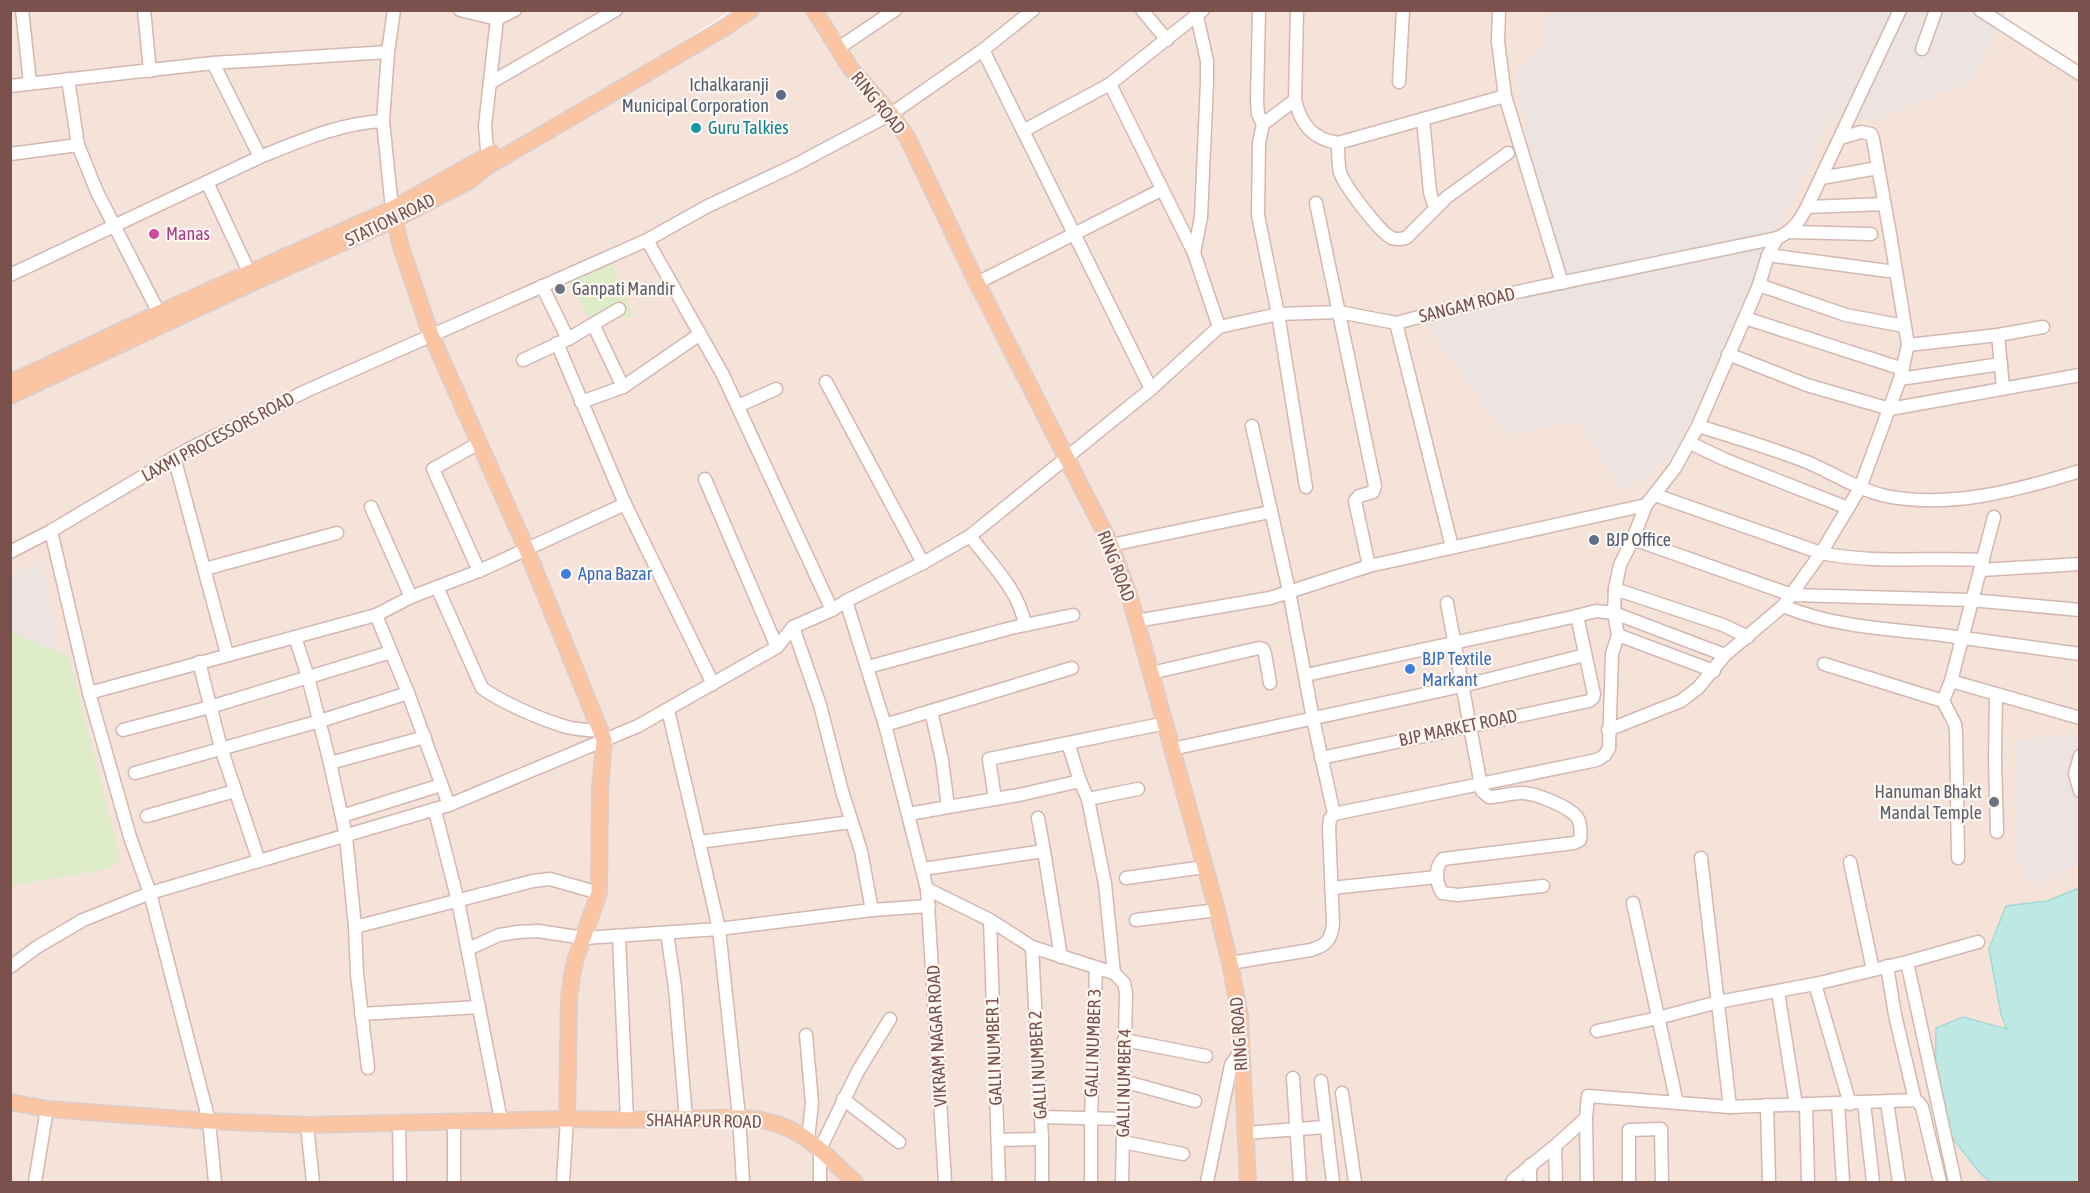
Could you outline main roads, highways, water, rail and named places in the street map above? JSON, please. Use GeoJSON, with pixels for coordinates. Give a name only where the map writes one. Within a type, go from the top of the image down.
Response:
{"type":"FeatureCollection","features":[{"type":"Feature","properties":{"kind":"main road","name":"STATION ROAD"},"geometry":{"type":"LineString","coordinates":[[488,161],[732,10]]}},
{"type":"Feature","properties":{"kind":"main road","name":"STATION ROAD"},"geometry":{"type":"LineString","coordinates":[[10,396],[393,214],[751,10]]}},
{"type":"Feature","properties":{"kind":"main road","name":"RING ROAD"},"geometry":{"type":"LineString","coordinates":[[814,10],[850,69],[891,114],[907,137],[977,283],[1111,545],[1166,723],[1230,963],[1240,1016],[1248,1182]]}},
{"type":"Feature","properties":{"kind":"main road","name":"STATION ROAD"},"geometry":{"type":"LineString","coordinates":[[10,383],[249,272],[393,214]]}},
{"type":"Feature","properties":{"kind":"main road"},"geometry":{"type":"LineString","coordinates":[[393,214],[401,247],[431,335],[526,548],[602,736],[599,893],[576,958],[569,998],[567,1119]]}},
{"type":"Feature","properties":{"kind":"main road","name":"SHAHAPUR ROAD"},"geometry":{"type":"LineString","coordinates":[[10,1102],[47,1109],[209,1121],[307,1125],[501,1120],[739,1118],[772,1122],[791,1130],[814,1144],[855,1182]]}},
{"type":"Feature","properties":{"kind":"water"},"geometry":{"type":"Polygon","coordinates":[[[2079,888],[2079,1182],[1990,1182],[1980,1173],[1942,1125],[1935,1080],[1936,1028],[1963,1017],[2007,1029],[2001,1014],[1989,949],[2006,906],[2047,901],[2079,888]]]}},
{"type":"Feature","properties":{"kind":"place","name":"Ichalkaranji Municipal Corporation"},"geometry":{"type":"Point","coordinates":[781,95]}},
{"type":"Feature","properties":{"kind":"place","name":"Guru Talkies"},"geometry":{"type":"Point","coordinates":[696,128]}},
{"type":"Feature","properties":{"kind":"place","name":"Manas"},"geometry":{"type":"Point","coordinates":[154,234]}},
{"type":"Feature","properties":{"kind":"place","name":"Ganpati Mandir"},"geometry":{"type":"Point","coordinates":[560,289]}},
{"type":"Feature","properties":{"kind":"place","name":"BJP Office"},"geometry":{"type":"Point","coordinates":[1594,540]}},
{"type":"Feature","properties":{"kind":"place","name":"Apna Bazar"},"geometry":{"type":"Point","coordinates":[566,574]}},
{"type":"Feature","properties":{"kind":"place","name":"BJP Textile Markant"},"geometry":{"type":"Point","coordinates":[1410,669]}},
{"type":"Feature","properties":{"kind":"place","name":"Hanuman Bhakt Mandal Temple"},"geometry":{"type":"Point","coordinates":[1994,802]}}]}
